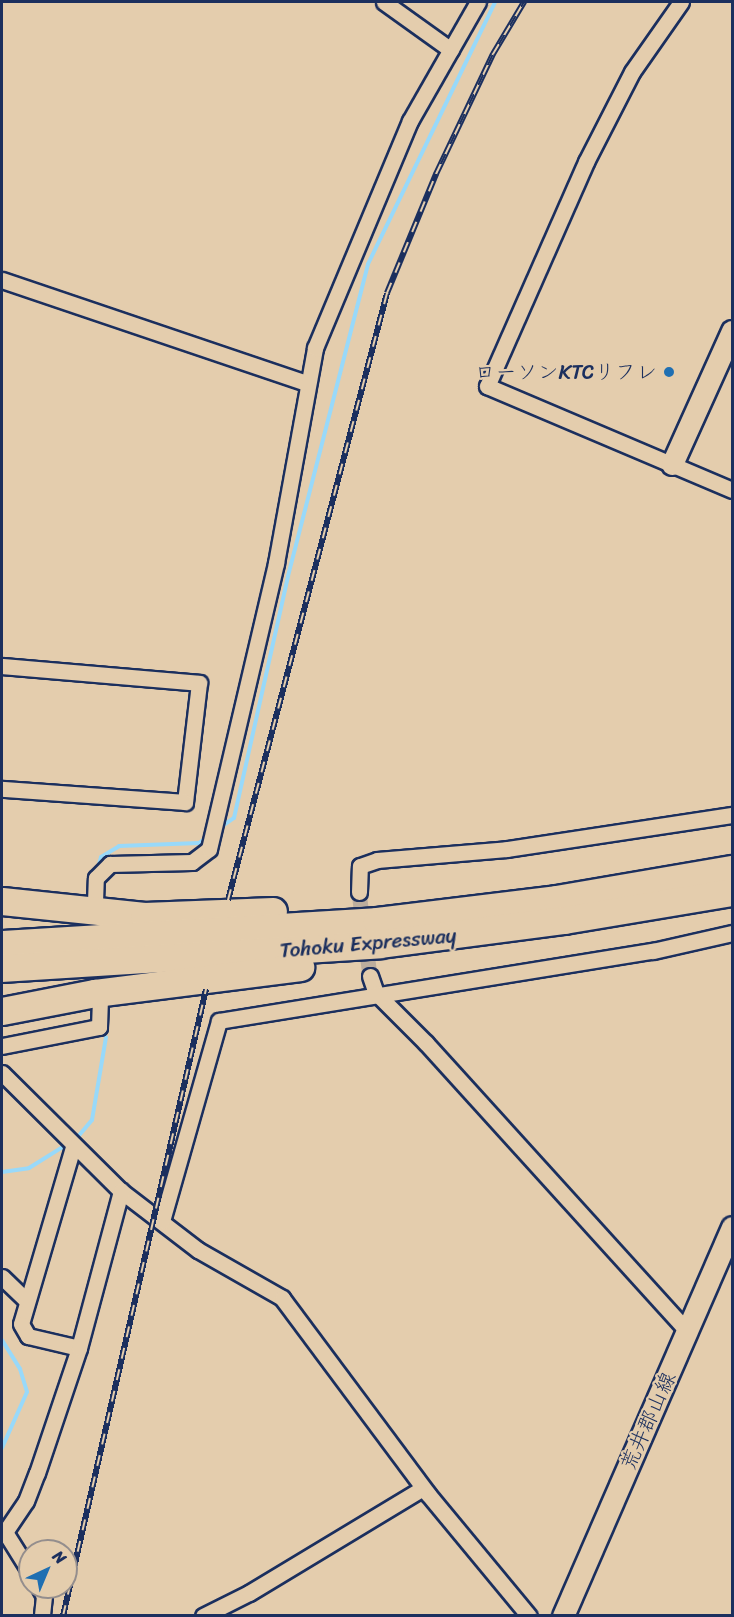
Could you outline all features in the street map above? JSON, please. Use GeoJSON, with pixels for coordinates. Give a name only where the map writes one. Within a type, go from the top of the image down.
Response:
{"type":"FeatureCollection","features":[{"type":"Feature","properties":{"kind":"highway","name":"Tohoku Expressway"},"geometry":{"type":"LineString","coordinates":[[2,968],[369,945],[560,910],[732,869]]}},
{"type":"Feature","properties":{"kind":"highway","name":"Tohoku Expressway"},"geometry":{"type":"LineString","coordinates":[[2,944],[316,927],[560,910],[732,892]]}},
{"type":"Feature","properties":{"kind":"highway"},"geometry":{"type":"LineString","coordinates":[[2,901],[144,916],[322,909],[465,896],[560,910]]}},
{"type":"Feature","properties":{"kind":"highway"},"geometry":{"type":"LineString","coordinates":[[2,1011],[95,993],[393,955],[560,910]]}},
{"type":"Feature","properties":{"kind":"main road"},"geometry":{"type":"LineString","coordinates":[[672,464],[732,331]]}},
{"type":"Feature","properties":{"kind":"main road","name":"荒井郡山線"},"geometry":{"type":"LineString","coordinates":[[563,1616],[732,1227]]}},
{"type":"Feature","properties":{"kind":"street"},"geometry":{"type":"LineString","coordinates":[[384,2],[451,50]]}},
{"type":"Feature","properties":{"kind":"street"},"geometry":{"type":"LineString","coordinates":[[95,902],[96,878],[110,864],[192,862],[209,849],[276,563],[315,348],[371,208],[410,121],[478,2]]}},
{"type":"Feature","properties":{"kind":"street"},"geometry":{"type":"LineString","coordinates":[[681,2],[632,72],[586,162],[487,386],[732,490]]}},
{"type":"Feature","properties":{"kind":"street"},"geometry":{"type":"LineString","coordinates":[[2,280],[308,383]]}},
{"type":"Feature","properties":{"kind":"street"},"geometry":{"type":"LineString","coordinates":[[2,666],[199,682],[185,802],[2,789]]}},
{"type":"Feature","properties":{"kind":"street"},"geometry":{"type":"LineString","coordinates":[[359,892],[360,866],[377,860],[507,849],[732,815]]}},
{"type":"Feature","properties":{"kind":"street"},"geometry":{"type":"LineString","coordinates":[[162,1221],[219,1021],[376,993],[653,951],[732,933]]}},
{"type":"Feature","properties":{"kind":"street"},"geometry":{"type":"LineString","coordinates":[[370,976],[376,993],[426,1043],[687,1331]]}},
{"type":"Feature","properties":{"kind":"street"},"geometry":{"type":"LineString","coordinates":[[2,1046],[99,1027],[100,1003]]}},
{"type":"Feature","properties":{"kind":"street"},"geometry":{"type":"LineString","coordinates":[[2,1073],[73,1147],[122,1191],[198,1250],[282,1298],[423,1488],[529,1616]]}},
{"type":"Feature","properties":{"kind":"street"},"geometry":{"type":"LineString","coordinates":[[73,1147],[26,1300],[21,1324],[28,1336],[79,1348]]}},
{"type":"Feature","properties":{"kind":"street"},"geometry":{"type":"LineString","coordinates":[[18,1555],[3,1533],[31,1490],[79,1348],[122,1191]]}},
{"type":"Feature","properties":{"kind":"street"},"geometry":{"type":"LineString","coordinates":[[2,1277],[26,1300]]}},
{"type":"Feature","properties":{"kind":"street"},"geometry":{"type":"LineString","coordinates":[[203,1616],[249,1593],[423,1488]]}},
{"type":"Feature","properties":{"kind":"street"},"geometry":{"type":"LineString","coordinates":[[42,1616],[45,1599]]}},
{"type":"Feature","properties":{"kind":"waterway"},"geometry":{"type":"LineString","coordinates":[[218,829],[234,818],[288,576],[368,264],[495,2]]}},
{"type":"Feature","properties":{"kind":"waterway"},"geometry":{"type":"LineString","coordinates":[[99,864],[101,857],[119,846],[199,843],[207,837]]}},
{"type":"Feature","properties":{"kind":"waterway"},"geometry":{"type":"LineString","coordinates":[[76,1139],[92,1120],[106,1037]]}},
{"type":"Feature","properties":{"kind":"waterway"},"geometry":{"type":"LineString","coordinates":[[2,1172],[29,1168],[69,1143]]}},
{"type":"Feature","properties":{"kind":"waterway"},"geometry":{"type":"LineString","coordinates":[[2,1340],[20,1369],[27,1392],[2,1448]]}},
{"type":"Feature","properties":{"kind":"tunnel"},"geometry":{"type":"LineString","coordinates":[[359,892],[370,976]]}},
{"type":"Feature","properties":{"kind":"railway"},"geometry":{"type":"LineString","coordinates":[[228,900],[387,293],[436,174],[493,54],[524,2]]}},
{"type":"Feature","properties":{"kind":"railway"},"geometry":{"type":"LineString","coordinates":[[63,1616],[206,989]]}},
{"type":"Feature","properties":{"kind":"place","name":"ローソンKTCリフレ"},"geometry":{"type":"Point","coordinates":[669,372]}}]}
